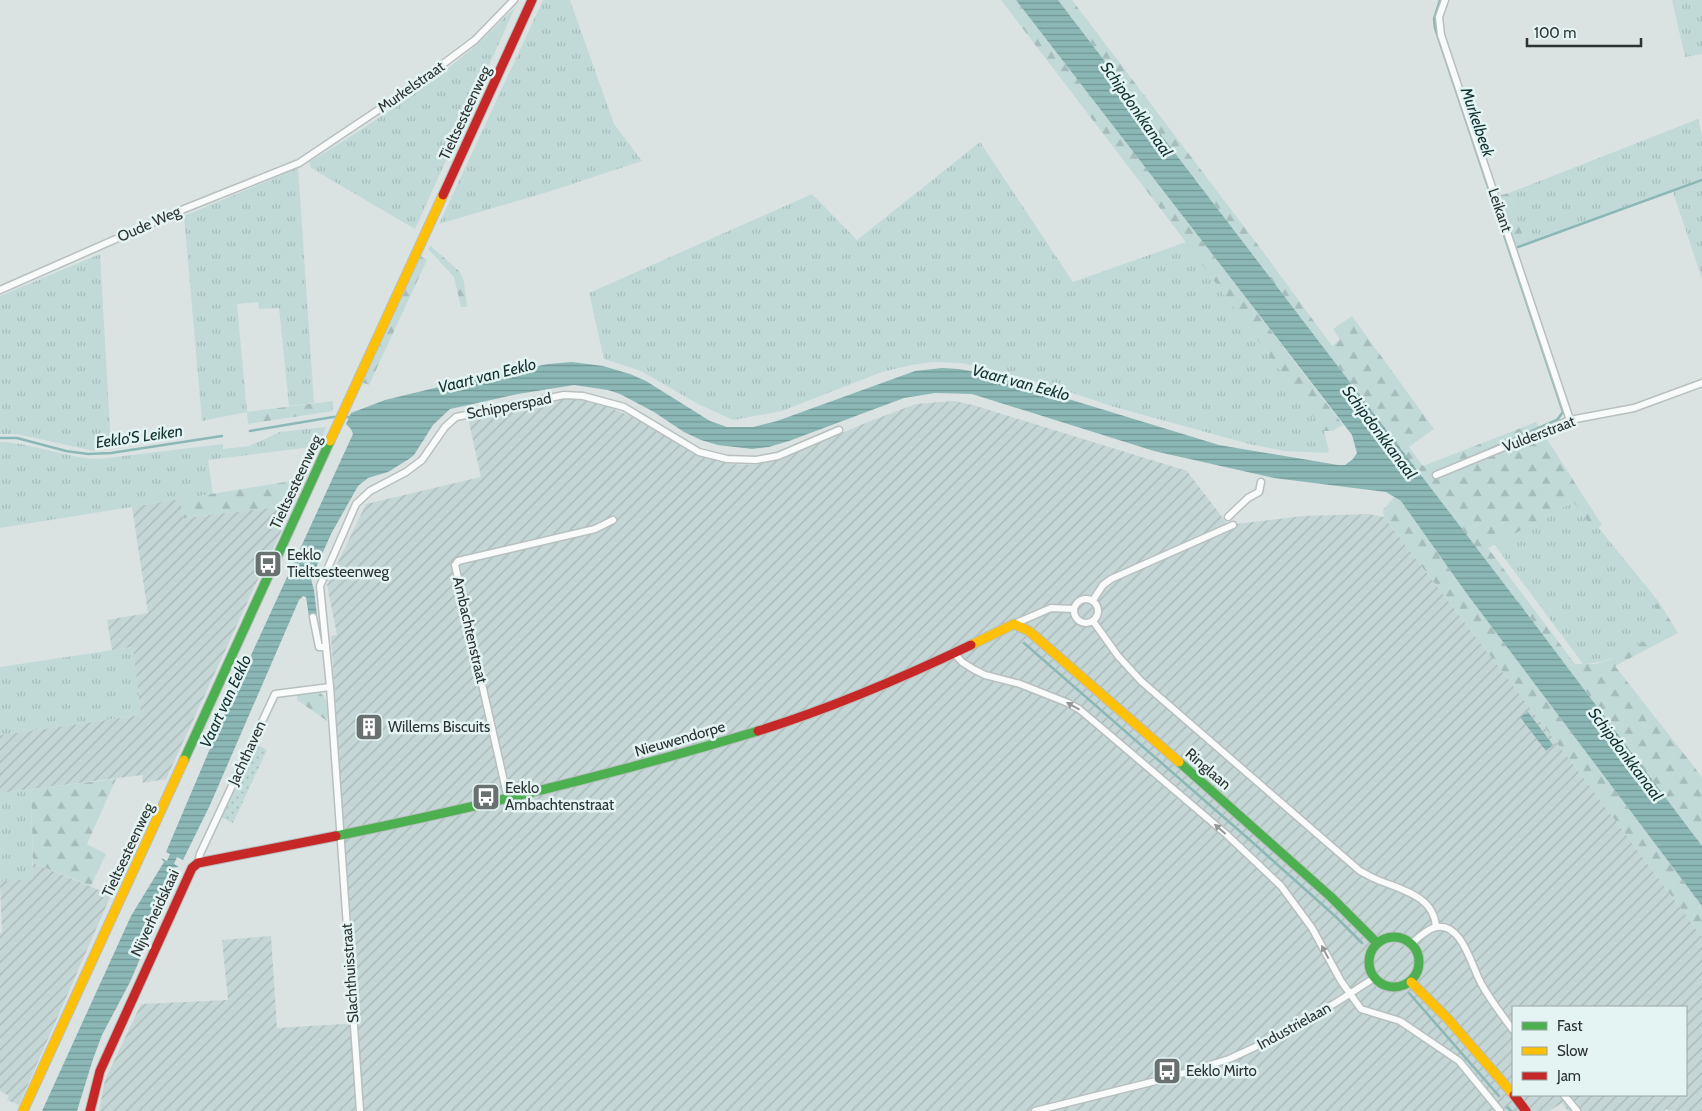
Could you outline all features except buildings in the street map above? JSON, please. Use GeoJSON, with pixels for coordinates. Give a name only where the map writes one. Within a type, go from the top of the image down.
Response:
{"type":"FeatureCollection","features":[{"type":"Feature","properties":{"kind":"main road","name":"Tieltsesteenweg"},"geometry":{"type":"LineString","coordinates":[[23,1111],[532,0]]}},
{"type":"Feature","properties":{"kind":"main road","name":"Nieuwendorpe"},"geometry":{"type":"LineString","coordinates":[[340,836],[588,780],[796,719],[877,687],[1014,624]]}},
{"type":"Feature","properties":{"kind":"main road","name":"Ringlaan"},"geometry":{"type":"LineString","coordinates":[[1014,624],[1028,630],[1262,834],[1331,897],[1377,943]]}},
{"type":"Feature","properties":{"kind":"main road","name":"Nijverheidskaai"},"geometry":{"type":"LineString","coordinates":[[90,1111],[100,1071],[192,868],[198,863],[340,836]]}},
{"type":"Feature","properties":{"kind":"main road"},"geometry":{"type":"LineString","coordinates":[[1391,937],[1398,937],[1412,944],[1418,955],[1419,962],[1418,970],[1411,982],[1396,988],[1378,982],[1374,978],[1368,961],[1370,952],[1377,943],[1391,937]]}},
{"type":"Feature","properties":{"kind":"main road"},"geometry":{"type":"LineString","coordinates":[[1411,982],[1448,1019],[1512,1092]]}},
{"type":"Feature","properties":{"kind":"main road"},"geometry":{"type":"LineString","coordinates":[[1515,1096],[1526,1111]]}},
{"type":"Feature","properties":{"kind":"street","name":"Murkelstraat"},"geometry":{"type":"LineString","coordinates":[[299,163],[411,88],[475,40],[514,0]]}},
{"type":"Feature","properties":{"kind":"street","name":"Leikant"},"geometry":{"type":"LineString","coordinates":[[1445,0],[1439,17],[1441,35],[1570,420]]}},
{"type":"Feature","properties":{"kind":"street","name":"Oude Weg"},"geometry":{"type":"LineString","coordinates":[[0,290],[184,208],[299,163]]}},
{"type":"Feature","properties":{"kind":"street","name":"Vulderstraat"},"geometry":{"type":"LineString","coordinates":[[1436,475],[1570,420],[1634,408],[1702,383]]}},
{"type":"Feature","properties":{"kind":"street","name":"Schipperspad"},"geometry":{"type":"LineString","coordinates":[[330,688],[320,586],[356,504],[370,491],[406,472],[422,460],[445,427],[456,417],[564,395],[583,396],[624,407],[699,452],[736,460],[756,460],[778,456],[839,430]]}},
{"type":"Feature","properties":{"kind":"street"},"geometry":{"type":"LineString","coordinates":[[1228,517],[1248,498],[1259,492],[1260,482]]}},
{"type":"Feature","properties":{"kind":"street","name":"Ambachtenstraat"},"geometry":{"type":"LineString","coordinates":[[508,799],[456,564],[458,561],[595,528],[613,520]]}},
{"type":"Feature","properties":{"kind":"street"},"geometry":{"type":"LineString","coordinates":[[1093,600],[1103,585],[1111,579],[1233,525]]}},
{"type":"Feature","properties":{"kind":"street"},"geometry":{"type":"LineString","coordinates":[[1086,598],[1093,600],[1099,611],[1098,616],[1093,621],[1082,623],[1075,616],[1074,609],[1079,601],[1086,598]]}},
{"type":"Feature","properties":{"kind":"street"},"geometry":{"type":"LineString","coordinates":[[1014,624],[1051,608],[1074,609]]}},
{"type":"Feature","properties":{"kind":"street"},"geometry":{"type":"LineString","coordinates":[[313,617],[319,648],[326,647]]}},
{"type":"Feature","properties":{"kind":"street"},"geometry":{"type":"LineString","coordinates":[[1093,621],[1118,656],[1147,686],[1360,871],[1375,879],[1412,893],[1424,901],[1432,910],[1436,919],[1436,927]]}},
{"type":"Feature","properties":{"kind":"street"},"geometry":{"type":"LineString","coordinates":[[954,653],[973,670],[1020,684],[1079,709],[1226,834],[1281,886],[1312,928],[1350,994],[1361,1009],[1400,1021],[1458,1061],[1500,1111]]}},
{"type":"Feature","properties":{"kind":"street","name":"Slachthuisstraat"},"geometry":{"type":"LineString","coordinates":[[330,688],[360,1111]]}},
{"type":"Feature","properties":{"kind":"street","name":"Jachthaven"},"geometry":{"type":"LineString","coordinates":[[198,863],[200,854],[275,694],[330,688]]}},
{"type":"Feature","properties":{"kind":"street"},"geometry":{"type":"LineString","coordinates":[[1412,944],[1436,927],[1444,927],[1458,936],[1477,972],[1480,982],[1512,1029]]}},
{"type":"Feature","properties":{"kind":"street","name":"Industrielaan"},"geometry":{"type":"LineString","coordinates":[[1035,1111],[1168,1078],[1229,1059],[1278,1037],[1374,978]]}},
{"type":"Feature","properties":{"kind":"street"},"geometry":{"type":"LineString","coordinates":[[1565,1096],[1577,1111]]}},
{"type":"Feature","properties":{"kind":"shaded area"},"geometry":{"type":"Polygon","coordinates":[[[560,399],[577,399],[609,407],[637,419],[697,453],[730,464],[755,465],[784,457],[916,404],[954,401],[973,405],[1187,471],[1228,525],[1303,516],[1369,514],[1384,517],[1586,781],[1702,937],[1702,1111],[1668,1111],[1667,1109],[1663,1111],[1568,1111],[1562,1103],[1549,1111],[99,1111],[105,1080],[141,1004],[228,1000],[222,940],[271,936],[277,1028],[360,1023],[345,853],[331,636],[337,635],[327,585],[366,504],[481,477],[468,418],[560,399]]]}},
{"type":"Feature","properties":{"kind":"shaded area"},"geometry":{"type":"Polygon","coordinates":[[[180,499],[184,518],[294,505],[166,779],[143,783],[142,775],[0,793],[0,735],[141,715],[132,647],[112,650],[107,620],[148,613],[132,507],[180,499]]]}},
{"type":"Feature","properties":{"kind":"shaded area"},"geometry":{"type":"Polygon","coordinates":[[[33,863],[111,895],[19,1105],[7,1100],[9,1096],[0,1091],[0,933],[2,932],[0,881],[33,879],[33,863]]]}},
{"type":"Feature","properties":{"kind":"green space"},"geometry":{"type":"Polygon","coordinates":[[[543,0],[570,0],[614,124],[642,161],[551,191],[439,224],[543,0]]]}},
{"type":"Feature","properties":{"kind":"green space"},"geometry":{"type":"Polygon","coordinates":[[[1001,0],[1016,0],[1343,425],[1332,431],[1324,431],[1182,237],[1001,0]]]}},
{"type":"Feature","properties":{"kind":"green space"},"geometry":{"type":"Polygon","coordinates":[[[1058,0],[1072,0],[1261,249],[1332,346],[1340,340],[1333,329],[1352,316],[1434,429],[1409,447],[1423,466],[1536,422],[1602,525],[1594,530],[1573,502],[1488,548],[1575,664],[1596,664],[1609,660],[1669,628],[1654,606],[1659,602],[1678,633],[1615,666],[1702,777],[1702,846],[1534,623],[1058,0]]]}},
{"type":"Feature","properties":{"kind":"green space"},"geometry":{"type":"Polygon","coordinates":[[[1672,0],[1702,0],[1702,54],[1685,57],[1672,0]]]}},
{"type":"Feature","properties":{"kind":"green space"},"geometry":{"type":"Polygon","coordinates":[[[515,8],[415,229],[311,168],[309,162],[374,121],[437,77],[481,41],[515,8]]]}},
{"type":"Feature","properties":{"kind":"green space"},"geometry":{"type":"Polygon","coordinates":[[[1698,119],[1702,135],[1702,279],[1673,192],[1525,243],[1509,193],[1698,119]]]}},
{"type":"Feature","properties":{"kind":"green space"},"geometry":{"type":"Polygon","coordinates":[[[980,142],[1073,282],[1186,242],[1324,431],[1329,451],[1327,453],[1285,451],[1249,444],[1111,406],[999,371],[961,363],[933,362],[882,372],[782,411],[733,420],[698,404],[641,371],[604,359],[589,293],[812,194],[857,240],[980,142]]]}},
{"type":"Feature","properties":{"kind":"green space"},"geometry":{"type":"Polygon","coordinates":[[[298,168],[314,403],[289,406],[279,308],[259,309],[258,302],[237,304],[247,412],[202,421],[184,216],[298,168]]]}},
{"type":"Feature","properties":{"kind":"green space"},"geometry":{"type":"Polygon","coordinates":[[[1509,193],[1525,243],[1516,246],[1498,196],[1509,193]]]}},
{"type":"Feature","properties":{"kind":"green space"},"geometry":{"type":"Polygon","coordinates":[[[431,246],[460,272],[464,281],[467,307],[461,307],[454,277],[428,249],[431,246]]]}},
{"type":"Feature","properties":{"kind":"green space"},"geometry":{"type":"Polygon","coordinates":[[[100,254],[111,447],[94,451],[17,434],[0,434],[0,296],[100,254]]]}},
{"type":"Feature","properties":{"kind":"green space"},"geometry":{"type":"Polygon","coordinates":[[[421,256],[427,260],[369,385],[363,383],[421,256]]]}},
{"type":"Feature","properties":{"kind":"green space"},"geometry":{"type":"Polygon","coordinates":[[[333,401],[333,411],[248,424],[247,412],[333,401]]]}},
{"type":"Feature","properties":{"kind":"green space"},"geometry":{"type":"Polygon","coordinates":[[[326,427],[319,446],[208,460],[213,494],[0,528],[0,442],[99,459],[223,444],[223,449],[249,446],[280,432],[326,427]]]}},
{"type":"Feature","properties":{"kind":"green space"},"geometry":{"type":"Polygon","coordinates":[[[304,479],[294,505],[184,518],[180,499],[304,479]]]}},
{"type":"Feature","properties":{"kind":"green space"},"geometry":{"type":"Polygon","coordinates":[[[1394,497],[1401,501],[1467,594],[1702,906],[1702,937],[1586,781],[1384,517],[1383,510],[1394,497]]]}},
{"type":"Feature","properties":{"kind":"green space"},"geometry":{"type":"Polygon","coordinates":[[[1573,502],[1594,530],[1598,527],[1659,602],[1654,606],[1670,628],[1628,651],[1595,663],[1583,664],[1494,544],[1573,502]]]}},
{"type":"Feature","properties":{"kind":"green space"},"geometry":{"type":"Polygon","coordinates":[[[133,647],[141,715],[0,735],[0,667],[133,647]]]}},
{"type":"Feature","properties":{"kind":"green space"},"geometry":{"type":"Polygon","coordinates":[[[320,693],[325,699],[328,709],[327,721],[297,700],[298,694],[320,693]]]}},
{"type":"Feature","properties":{"kind":"green space"},"geometry":{"type":"Polygon","coordinates":[[[252,742],[267,750],[233,823],[218,816],[252,742]]]}},
{"type":"Feature","properties":{"kind":"green space"},"geometry":{"type":"Polygon","coordinates":[[[116,779],[87,844],[106,854],[91,886],[33,863],[31,789],[116,779]]]}},
{"type":"Feature","properties":{"kind":"green space"},"geometry":{"type":"Polygon","coordinates":[[[31,789],[33,879],[0,881],[0,793],[31,789]]]}},
{"type":"Feature","properties":{"kind":"water","name":"Schipdonkkanaal"},"geometry":{"type":"Polygon","coordinates":[[[1016,0],[1058,0],[1534,623],[1702,846],[1702,906],[1467,594],[1401,501],[1386,492],[1274,478],[1154,451],[972,394],[935,393],[904,398],[789,441],[769,447],[752,449],[718,445],[701,440],[620,394],[608,390],[574,385],[518,394],[450,409],[433,425],[414,455],[388,472],[368,478],[358,486],[331,534],[311,579],[317,616],[309,617],[306,597],[303,596],[299,600],[210,805],[183,860],[177,857],[174,864],[179,867],[171,868],[164,882],[163,906],[130,982],[102,1035],[77,1111],[42,1111],[131,916],[164,862],[161,858],[167,861],[170,854],[166,852],[235,690],[353,434],[346,424],[351,413],[385,400],[447,385],[548,364],[572,362],[603,366],[630,374],[646,381],[710,421],[727,427],[753,427],[777,421],[915,371],[942,368],[983,373],[1219,445],[1338,465],[1345,465],[1353,459],[1357,453],[1352,435],[1016,0]]]}},
{"type":"Feature","properties":{"kind":"water"},"geometry":{"type":"Polygon","coordinates":[[[1528,712],[1553,745],[1546,751],[1520,717],[1528,712]]]}},
{"type":"Feature","properties":{"kind":"waterway","name":"Murkelbeek"},"geometry":{"type":"LineString","coordinates":[[1440,0],[1434,19],[1435,28],[1563,412],[1557,420],[1463,461]]}},
{"type":"Feature","properties":{"kind":"waterway"},"geometry":{"type":"LineString","coordinates":[[1518,247],[1702,180]]}},
{"type":"Feature","properties":{"kind":"waterway","name":"Eeklo'S Leiken"},"geometry":{"type":"LineString","coordinates":[[250,431],[333,417],[352,417]]}},
{"type":"Feature","properties":{"kind":"waterway","name":"Eeklo'S Leiken"},"geometry":{"type":"LineString","coordinates":[[0,438],[17,438],[66,451],[88,454],[111,453],[222,436]]}},
{"type":"Feature","properties":{"kind":"waterway"},"geometry":{"type":"LineString","coordinates":[[1024,643],[1251,841],[1335,916],[1362,943]]}},
{"type":"Feature","properties":{"kind":"waterway"},"geometry":{"type":"LineString","coordinates":[[1409,993],[1499,1096]]}},
{"type":"Feature","properties":{"kind":"waterway"},"geometry":{"type":"LineString","coordinates":[[1507,1107],[1511,1111]]}},
{"type":"Feature","properties":{"kind":"traffic: fast"},"geometry":{"type":"LineString","coordinates":[[184,760],[330,441]]}},
{"type":"Feature","properties":{"kind":"traffic: fast"},"geometry":{"type":"LineString","coordinates":[[336,836],[548,788],[758,731]]}},
{"type":"Feature","properties":{"kind":"traffic: fast"},"geometry":{"type":"LineString","coordinates":[[1179,762],[1331,897],[1377,943]]}},
{"type":"Feature","properties":{"kind":"traffic: fast"},"geometry":{"type":"LineString","coordinates":[[1389,937],[1399,937],[1412,944],[1419,957],[1419,962],[1419,967],[1412,980],[1399,987],[1389,987],[1380,983],[1373,976],[1369,967],[1369,957],[1373,948],[1380,941],[1389,937]]}},
{"type":"Feature","properties":{"kind":"traffic: slow"},"geometry":{"type":"LineString","coordinates":[[330,441],[443,195]]}},
{"type":"Feature","properties":{"kind":"traffic: slow"},"geometry":{"type":"LineString","coordinates":[[971,645],[1014,624],[1029,631],[1179,762]]}},
{"type":"Feature","properties":{"kind":"traffic: slow"},"geometry":{"type":"LineString","coordinates":[[23,1111],[184,760]]}},
{"type":"Feature","properties":{"kind":"traffic: slow"},"geometry":{"type":"LineString","coordinates":[[1411,982],[1448,1019],[1512,1093]]}},
{"type":"Feature","properties":{"kind":"traffic: jam"},"geometry":{"type":"LineString","coordinates":[[443,195],[532,0]]}},
{"type":"Feature","properties":{"kind":"traffic: jam"},"geometry":{"type":"LineString","coordinates":[[758,731],[866,692],[971,645]]}},
{"type":"Feature","properties":{"kind":"traffic: jam"},"geometry":{"type":"LineString","coordinates":[[90,1111],[100,1071],[192,868],[198,863],[336,836]]}},
{"type":"Feature","properties":{"kind":"traffic: jam"},"geometry":{"type":"LineString","coordinates":[[1515,1096],[1526,1111]]}},
{"type":"Feature","properties":{"kind":"place","name":"Eeklo Tieltsesteenweg"},"geometry":{"type":"Point","coordinates":[268,564]}},
{"type":"Feature","properties":{"kind":"place","name":"Willems Biscuits"},"geometry":{"type":"Point","coordinates":[369,727]}},
{"type":"Feature","properties":{"kind":"place","name":"Eeklo Ambachtenstraat"},"geometry":{"type":"Point","coordinates":[486,797]}},
{"type":"Feature","properties":{"kind":"place","name":"Eeklo Mirto"},"geometry":{"type":"Point","coordinates":[1167,1071]}},
{"type":"Feature","properties":{"kind":"water label","name":"Vaart van Eeklo"},"geometry":{"type":"Point","coordinates":[487,375]}},
{"type":"Feature","properties":{"kind":"water label","name":"Vaart van Eeklo"},"geometry":{"type":"Point","coordinates":[1021,382]}},
{"type":"Feature","properties":{"kind":"water label","name":"Vaart van Eeklo"},"geometry":{"type":"Point","coordinates":[225,701]}}]}
